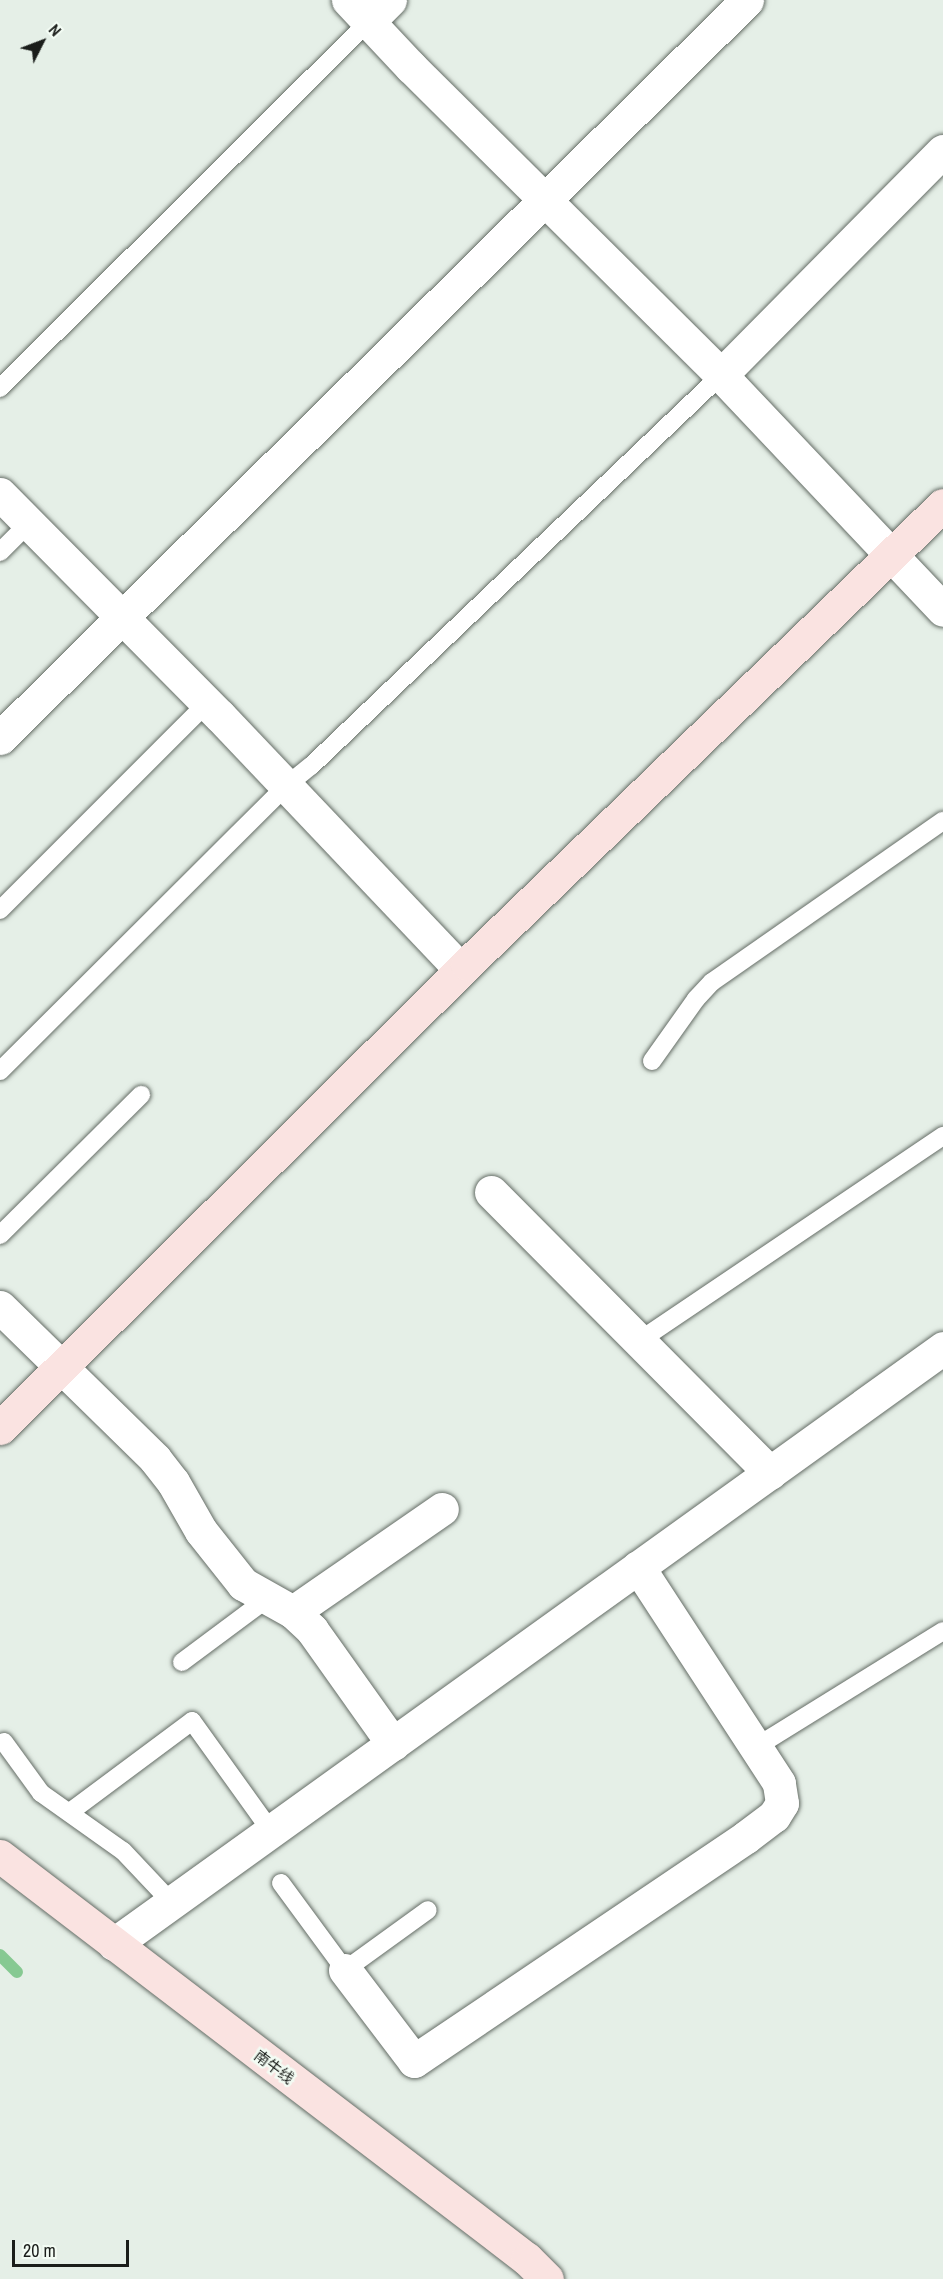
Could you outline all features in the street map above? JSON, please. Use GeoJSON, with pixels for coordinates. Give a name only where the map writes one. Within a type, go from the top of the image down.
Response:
{"type":"FeatureCollection","features":[{"type":"Feature","properties":{"kind":"street"},"geometry":{"type":"LineString","coordinates":[[0,738],[747,0]]}},
{"type":"Feature","properties":{"kind":"street"},"geometry":{"type":"LineString","coordinates":[[369,7],[545,200],[721,375],[943,610]]}},
{"type":"Feature","properties":{"kind":"street"},"geometry":{"type":"LineString","coordinates":[[721,375],[943,151]]}},
{"type":"Feature","properties":{"kind":"street"},"geometry":{"type":"LineString","coordinates":[[0,494],[207,703],[461,970]]}},
{"type":"Feature","properties":{"kind":"street"},"geometry":{"type":"LineString","coordinates":[[0,1428],[461,970],[943,505]]}},
{"type":"Feature","properties":{"kind":"street"},"geometry":{"type":"LineString","coordinates":[[491,1192],[770,1473]]}},
{"type":"Feature","properties":{"kind":"street"},"geometry":{"type":"LineString","coordinates":[[0,1307],[155,1459],[173,1482],[201,1531],[243,1584],[281,1605],[312,1630],[393,1744]]}},
{"type":"Feature","properties":{"kind":"street"},"geometry":{"type":"LineString","coordinates":[[114,1944],[943,1348]]}},
{"type":"Feature","properties":{"kind":"street"},"geometry":{"type":"LineString","coordinates":[[281,1605],[442,1509]]}},
{"type":"Feature","properties":{"kind":"street"},"geometry":{"type":"LineString","coordinates":[[345,1970],[414,2061],[746,1838],[774,1816],[782,1803],[779,1783],[638,1567]]}},
{"type":"Feature","properties":{"kind":"street","name":"南牛线"},"geometry":{"type":"LineString","coordinates":[[0,1856],[518,2252],[547,2279]]}},
{"type":"Feature","properties":{"kind":"lane"},"geometry":{"type":"LineString","coordinates":[[0,388],[369,7]]}},
{"type":"Feature","properties":{"kind":"lane"},"geometry":{"type":"LineString","coordinates":[[0,1071],[286,786],[311,766],[721,375]]}},
{"type":"Feature","properties":{"kind":"lane"},"geometry":{"type":"LineString","coordinates":[[0,552],[29,523]]}},
{"type":"Feature","properties":{"kind":"lane"},"geometry":{"type":"LineString","coordinates":[[0,910],[207,703]]}},
{"type":"Feature","properties":{"kind":"lane"},"geometry":{"type":"LineString","coordinates":[[652,1061],[696,999],[712,982],[943,821]]}},
{"type":"Feature","properties":{"kind":"lane"},"geometry":{"type":"LineString","coordinates":[[0,1235],[141,1095]]}},
{"type":"Feature","properties":{"kind":"lane"},"geometry":{"type":"LineString","coordinates":[[639,1341],[943,1136]]}},
{"type":"Feature","properties":{"kind":"lane"},"geometry":{"type":"LineString","coordinates":[[182,1662],[281,1605]]}},
{"type":"Feature","properties":{"kind":"lane"},"geometry":{"type":"LineString","coordinates":[[756,1747],[943,1631]]}},
{"type":"Feature","properties":{"kind":"lane"},"geometry":{"type":"LineString","coordinates":[[70,1812],[192,1721],[271,1831]]}},
{"type":"Feature","properties":{"kind":"lane"},"geometry":{"type":"LineString","coordinates":[[4,1742],[41,1793],[123,1851],[172,1903]]}},
{"type":"Feature","properties":{"kind":"lane"},"geometry":{"type":"LineString","coordinates":[[281,1883],[345,1970],[428,1910]]}},
{"type":"Feature","properties":{"kind":"waterway"},"geometry":{"type":"LineString","coordinates":[[0,1955],[17,1972]]}}]}
